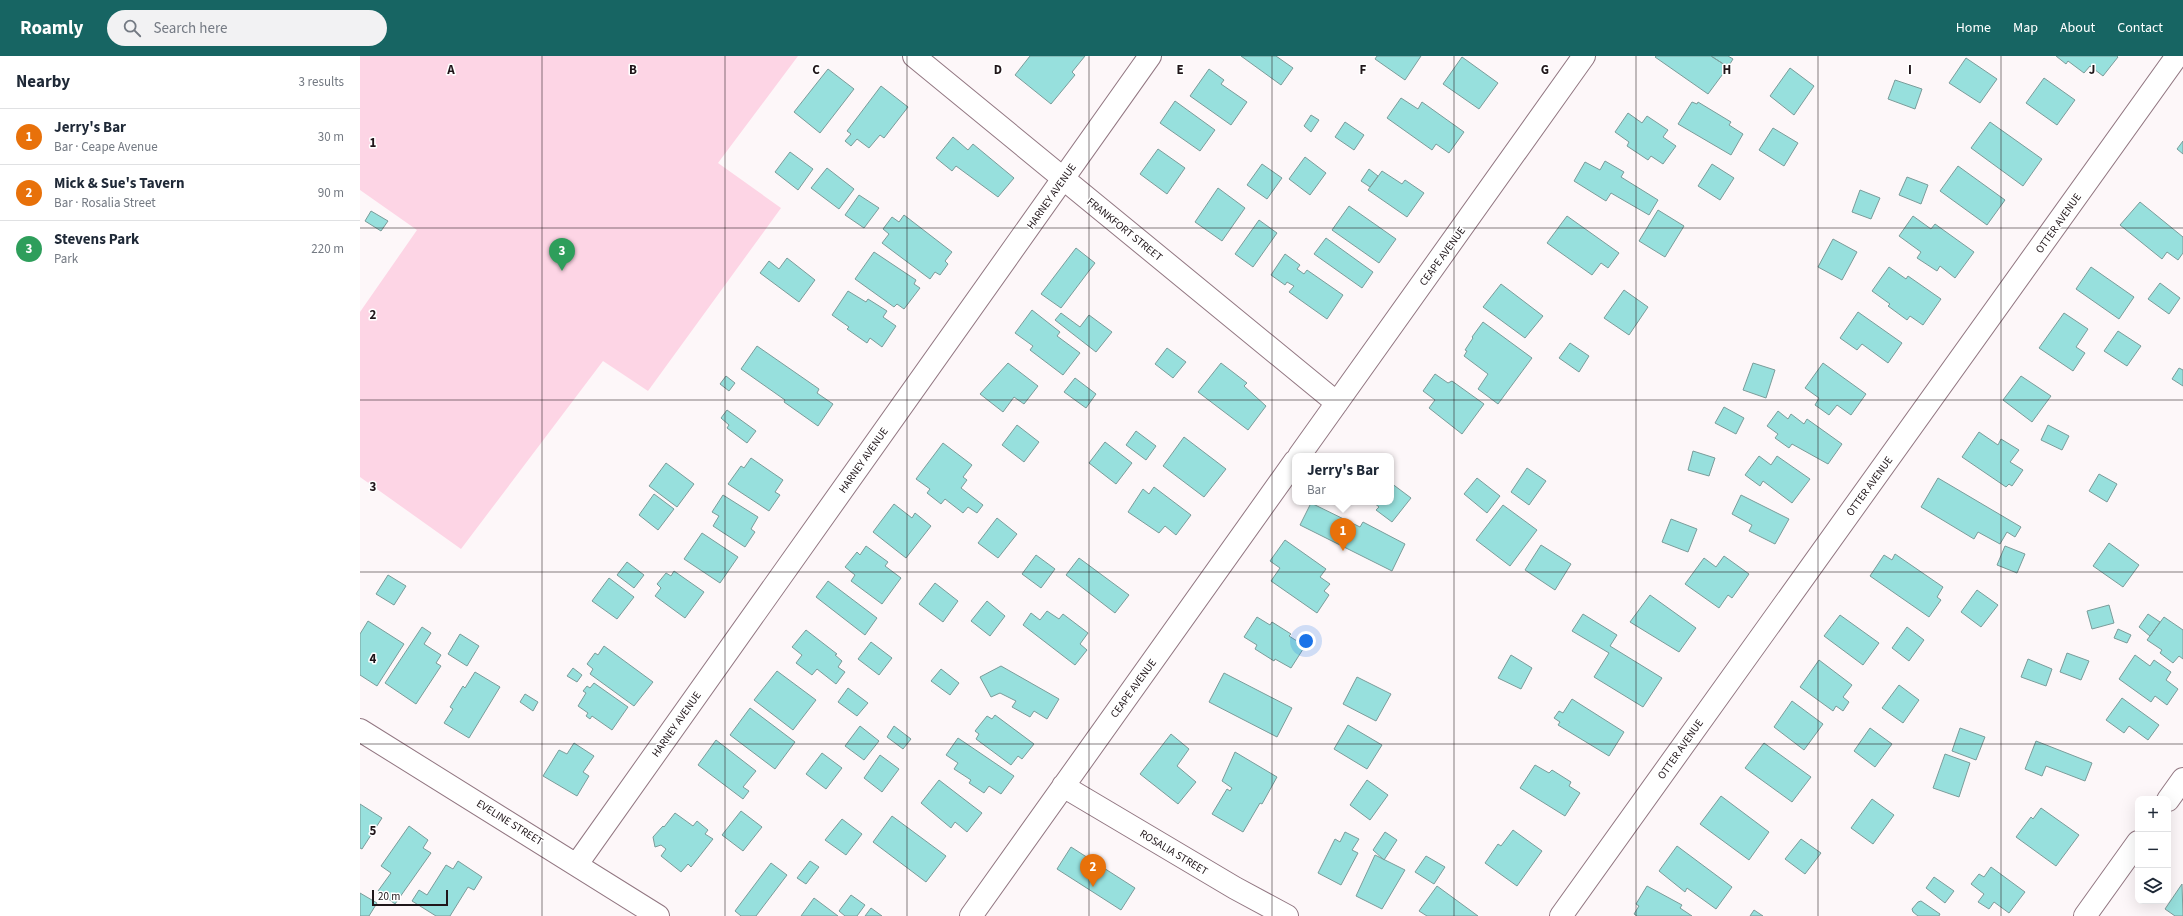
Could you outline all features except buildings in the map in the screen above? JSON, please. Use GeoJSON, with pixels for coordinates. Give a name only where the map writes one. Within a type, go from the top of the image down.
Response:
{"type":"FeatureCollection","features":[{"type":"Feature","properties":{"kind":"street","name":"FRANKFORT STREET"},"geometry":{"type":"LineString","coordinates":[[914,56],[1337,403]]}},
{"type":"Feature","properties":{"kind":"street","name":"HARNEY AVENUE"},"geometry":{"type":"LineString","coordinates":[[577,864],[1150,56]]}},
{"type":"Feature","properties":{"kind":"street","name":"CEAPE AVENUE"},"geometry":{"type":"LineString","coordinates":[[1301,453],[1584,56]]}},
{"type":"Feature","properties":{"kind":"street","name":"OTTER AVENUE"},"geometry":{"type":"LineString","coordinates":[[1561,916],[2177,56]]}},
{"type":"Feature","properties":{"kind":"street","name":"CEAPE AVENUE"},"geometry":{"type":"LineString","coordinates":[[971,916],[1292,465]]}},
{"type":"Feature","properties":{"kind":"street","name":"EVELINE STREET"},"geometry":{"type":"LineString","coordinates":[[360,730],[577,864],[658,916]]}},
{"type":"Feature","properties":{"kind":"street"},"geometry":{"type":"LineString","coordinates":[[2171,796],[2183,779]]}},
{"type":"Feature","properties":{"kind":"street","name":"ROSALIA STREET"},"geometry":{"type":"LineString","coordinates":[[1063,786],[1235,888],[1287,916]]}},
{"type":"Feature","properties":{"kind":"street"},"geometry":{"type":"LineString","coordinates":[[2085,916],[2135,846]]}},
{"type":"Feature","properties":{"kind":"shaded area"},"geometry":{"type":"Polygon","coordinates":[[[360,56],[798,56],[718,163],[781,208],[648,391],[603,361],[461,549],[360,477],[360,312],[417,230],[360,190],[360,56]]]}},
{"type":"Feature","properties":{"kind":"place","name":"Stevens Park"},"geometry":{"type":"Point","coordinates":[562,271]}},
{"type":"Feature","properties":{"kind":"place","name":"Jerry's Bar"},"geometry":{"type":"Point","coordinates":[1343,551]}},
{"type":"Feature","properties":{"kind":"place","name":"Mick & Sue's Tavern"},"geometry":{"type":"Point","coordinates":[1093,887]}}]}
